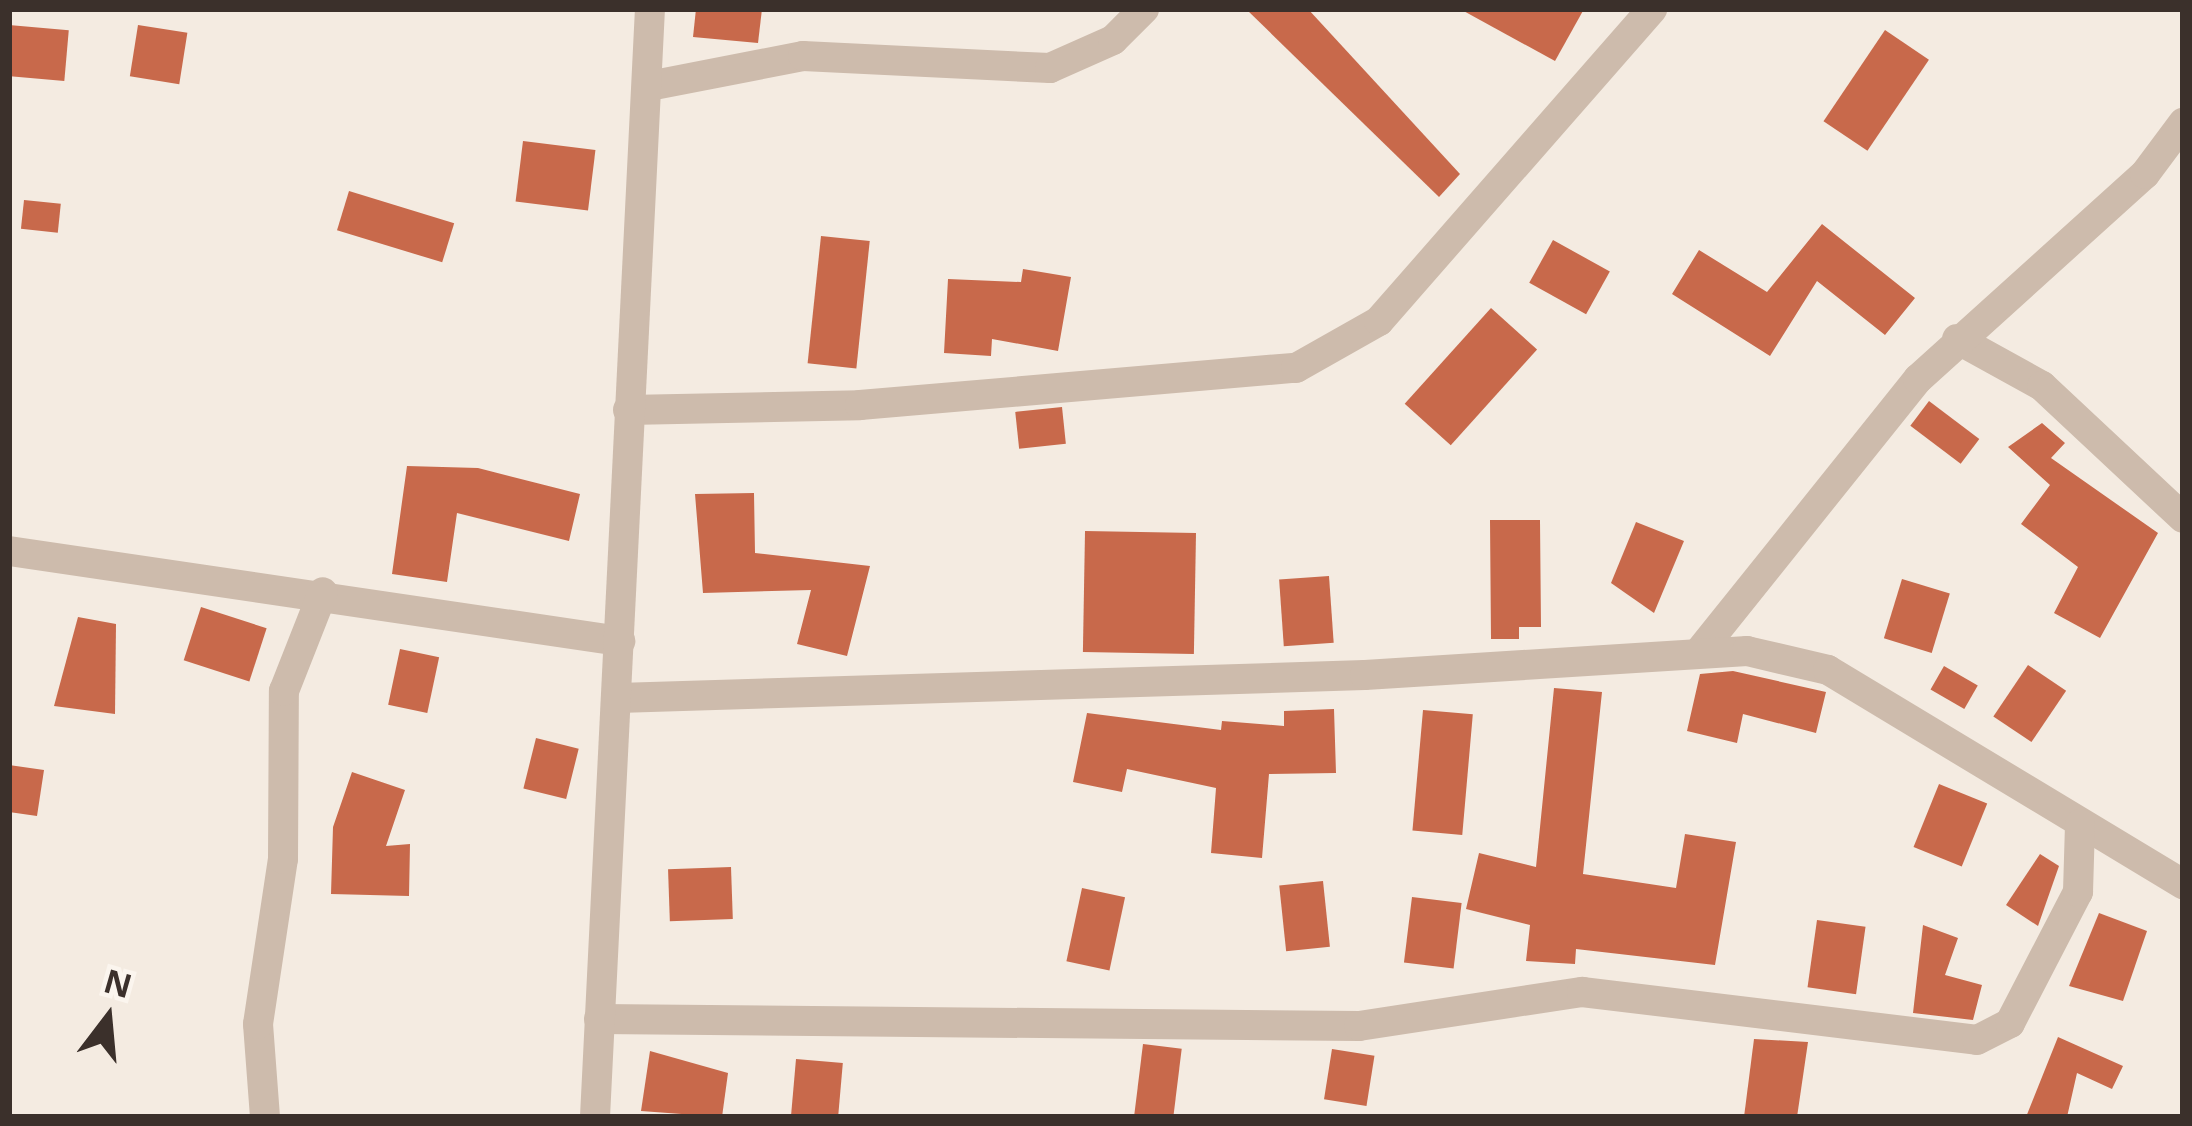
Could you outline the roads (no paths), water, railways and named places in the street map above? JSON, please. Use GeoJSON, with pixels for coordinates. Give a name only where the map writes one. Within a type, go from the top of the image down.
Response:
{"type":"FeatureCollection","features":[{"type":"Feature","properties":{"kind":"street"},"geometry":{"type":"LineString","coordinates":[[595,1117],[650,9]]}},
{"type":"Feature","properties":{"kind":"street"},"geometry":{"type":"LineString","coordinates":[[649,86],[803,56],[1050,68],[1113,40],[1144,9]]}},
{"type":"Feature","properties":{"kind":"street"},"geometry":{"type":"LineString","coordinates":[[628,410],[860,405],[1296,368],[1379,321],[1652,9]]}},
{"type":"Feature","properties":{"kind":"street"},"geometry":{"type":"LineString","coordinates":[[1700,651],[1957,339],[2063,252],[2183,123]]}},
{"type":"Feature","properties":{"kind":"street"},"geometry":{"type":"LineString","coordinates":[[1957,339],[2042,386],[2183,518]]}},
{"type":"Feature","properties":{"kind":"street"},"geometry":{"type":"LineString","coordinates":[[9,551],[323,592],[620,641]]}},
{"type":"Feature","properties":{"kind":"street"},"geometry":{"type":"LineString","coordinates":[[265,1117],[257,1024],[283,860],[284,691],[323,592]]}},
{"type":"Feature","properties":{"kind":"street"},"geometry":{"type":"LineString","coordinates":[[618,698],[1365,675],[1700,651],[1828,670],[2183,884]]}},
{"type":"Feature","properties":{"kind":"street"},"geometry":{"type":"LineString","coordinates":[[599,1019],[1359,1026],[1582,992],[1977,1040],[2010,1023],[2078,892],[2080,824]]}}]}
